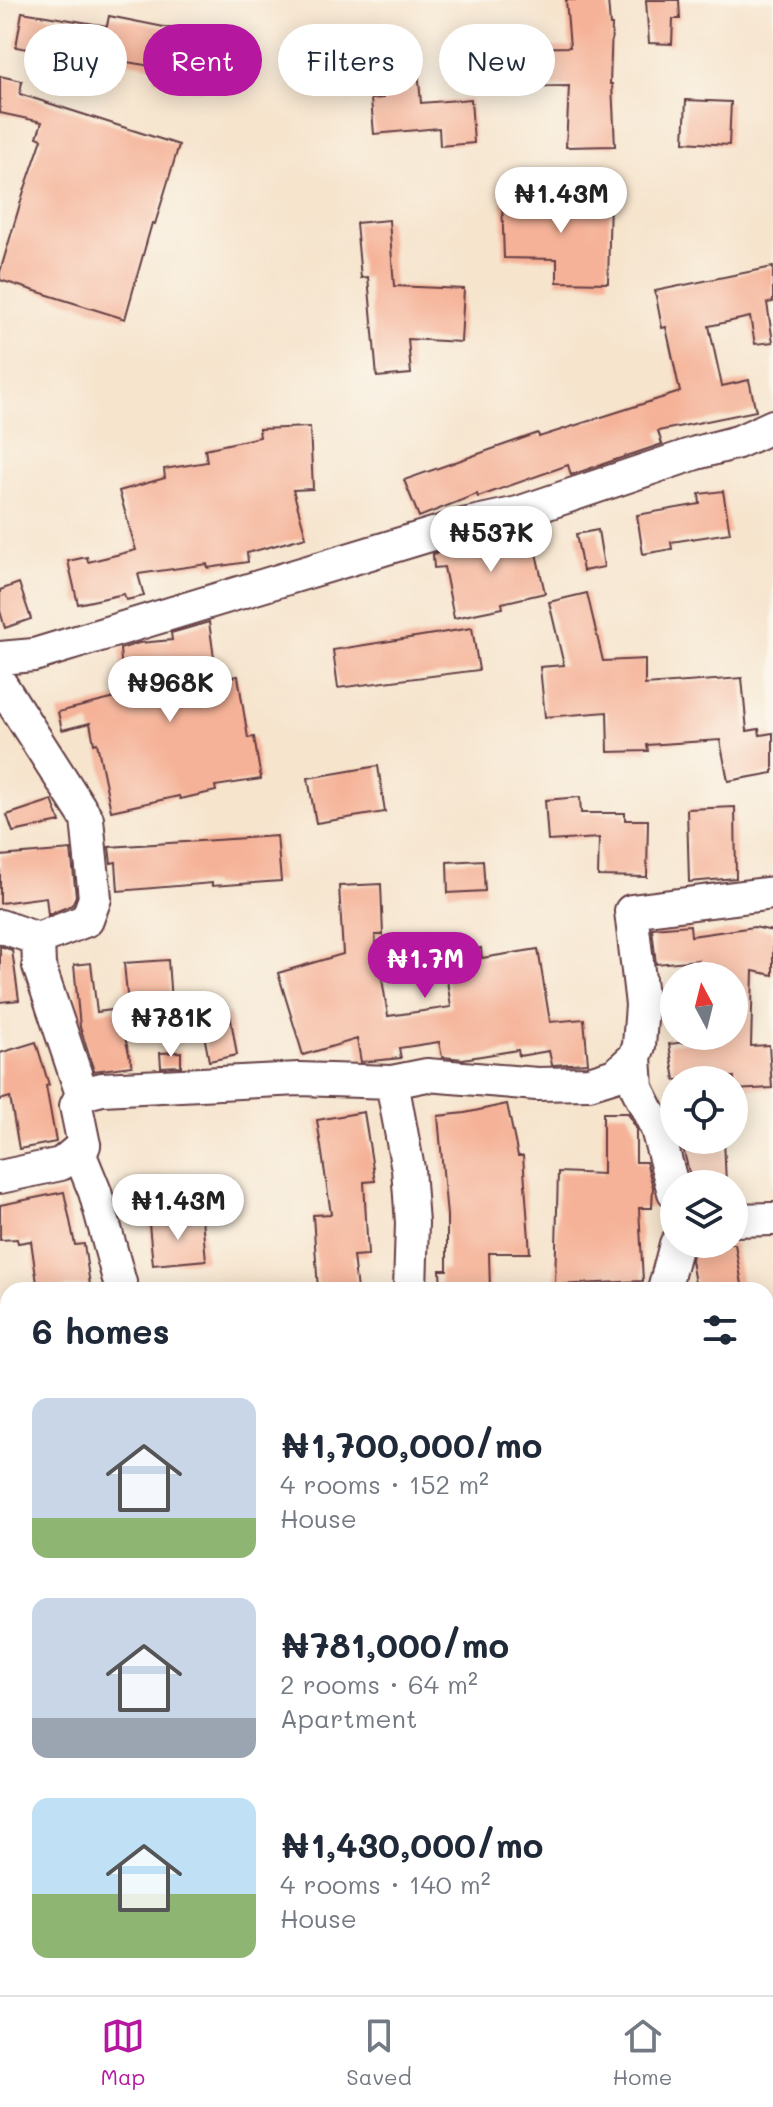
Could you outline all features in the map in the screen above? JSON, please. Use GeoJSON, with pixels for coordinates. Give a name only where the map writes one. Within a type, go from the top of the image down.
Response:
{"type":"FeatureCollection","features":[{"type":"Feature","properties":{"kind":"street"},"geometry":{"type":"LineString","coordinates":[[0,658],[34,655],[463,525],[518,513],[738,442],[773,426]]}},
{"type":"Feature","properties":{"kind":"street"},"geometry":{"type":"LineString","coordinates":[[0,683],[87,819],[95,898],[87,920],[38,939],[0,926]]}},
{"type":"Feature","properties":{"kind":"street"},"geometry":{"type":"LineString","coordinates":[[668,1170],[657,1129],[637,1088],[635,1057],[642,1005],[631,911],[773,893]]}},
{"type":"Feature","properties":{"kind":"street"},"geometry":{"type":"LineString","coordinates":[[38,939],[39,966],[82,1094],[76,1106],[84,1145],[80,1155],[95,1192],[120,1282]]}},
{"type":"Feature","properties":{"kind":"street"},"geometry":{"type":"LineString","coordinates":[[82,1094],[102,1089],[299,1079],[392,1082],[427,1075],[537,1084],[589,1083],[615,1075],[635,1057]]}},
{"type":"Feature","properties":{"kind":"street"},"geometry":{"type":"LineString","coordinates":[[392,1082],[408,1169],[412,1223],[410,1282]]}},
{"type":"Feature","properties":{"kind":"street"},"geometry":{"type":"LineString","coordinates":[[0,1177],[61,1164],[84,1145]]}},
{"type":"Feature","properties":{"kind":"street"},"geometry":{"type":"LineString","coordinates":[[748,1220],[773,1219]]}},
{"type":"Feature","properties":{"kind":"street"},"geometry":{"type":"LineString","coordinates":[[666,1282],[672,1258]]}},
{"type":"Feature","properties":{"kind":"building"},"geometry":{"type":"Polygon","coordinates":[[[566,0],[608,0],[612,25],[610,84],[615,146],[566,147],[569,86],[555,86],[555,47],[570,47],[566,0]]]}},
{"type":"Feature","properties":{"kind":"building"},"geometry":{"type":"Polygon","coordinates":[[[646,0],[679,0],[680,19],[673,19],[672,44],[649,43],[646,0]]]}},
{"type":"Feature","properties":{"kind":"building"},"geometry":{"type":"Polygon","coordinates":[[[22,12],[95,24],[24,24],[24,48],[16,47],[22,12]]]}},
{"type":"Feature","properties":{"kind":"building"},"geometry":{"type":"Polygon","coordinates":[[[109,16],[149,24],[143,24],[143,65],[127,62],[127,24],[107,24],[109,16]]]}},
{"type":"Feature","properties":{"kind":"building"},"geometry":{"type":"Polygon","coordinates":[[[0,76],[22,81],[20,94],[24,96],[179,145],[155,224],[152,223],[125,319],[0,280],[23,194],[42,139],[37,137],[42,122],[0,113],[0,76]]]}},
{"type":"Feature","properties":{"kind":"building"},"geometry":{"type":"Polygon","coordinates":[[[420,96],[421,103],[471,99],[474,143],[440,146],[439,128],[374,134],[371,99],[420,96]]]}},
{"type":"Feature","properties":{"kind":"building"},"geometry":{"type":"Polygon","coordinates":[[[686,100],[731,102],[729,145],[684,142],[686,100]]]}},
{"type":"Feature","properties":{"kind":"building"},"geometry":{"type":"Polygon","coordinates":[[[558,196],[610,197],[608,283],[557,282],[557,259],[504,258],[502,200],[558,201],[558,196]]]}},
{"type":"Feature","properties":{"kind":"building"},"geometry":{"type":"Polygon","coordinates":[[[389,220],[394,286],[464,289],[461,342],[408,339],[411,374],[377,377],[368,277],[361,278],[356,223],[389,220]]]}},
{"type":"Feature","properties":{"kind":"building"},"geometry":{"type":"Polygon","coordinates":[[[773,267],[773,302],[767,303],[773,342],[755,344],[750,317],[709,326],[722,386],[749,380],[756,411],[658,431],[662,444],[571,475],[568,465],[478,497],[477,494],[419,517],[404,480],[538,433],[539,437],[680,392],[655,291],[773,267]]]}},
{"type":"Feature","properties":{"kind":"building"},"geometry":{"type":"Polygon","coordinates":[[[310,427],[313,489],[293,490],[306,537],[247,553],[248,562],[208,568],[207,564],[138,574],[144,596],[126,600],[124,594],[78,604],[68,561],[87,557],[88,562],[136,550],[119,491],[165,478],[164,469],[207,462],[205,449],[260,437],[259,429],[310,427]]]}},
{"type":"Feature","properties":{"kind":"building"},"geometry":{"type":"Polygon","coordinates":[[[723,491],[730,533],[671,542],[672,549],[643,554],[637,515],[700,504],[699,494],[723,491]]]}},
{"type":"Feature","properties":{"kind":"building"},"geometry":{"type":"Polygon","coordinates":[[[598,530],[604,567],[583,571],[576,534],[598,530]]]}},
{"type":"Feature","properties":{"kind":"building"},"geometry":{"type":"Polygon","coordinates":[[[531,531],[545,593],[502,603],[503,608],[454,618],[444,567],[434,568],[433,554],[451,548],[497,544],[496,539],[531,531]]]}},
{"type":"Feature","properties":{"kind":"building"},"geometry":{"type":"Polygon","coordinates":[[[19,583],[31,619],[5,628],[0,611],[0,590],[19,583]]]}},
{"type":"Feature","properties":{"kind":"building"},"geometry":{"type":"Polygon","coordinates":[[[587,593],[603,661],[645,659],[645,685],[742,678],[747,731],[759,729],[760,735],[773,733],[773,773],[728,781],[720,740],[647,745],[648,751],[608,752],[607,712],[545,717],[540,667],[564,665],[549,602],[587,593]]]}},
{"type":"Feature","properties":{"kind":"building"},"geometry":{"type":"Polygon","coordinates":[[[209,622],[217,679],[238,676],[248,738],[254,737],[261,779],[215,786],[216,791],[111,811],[90,723],[62,730],[58,712],[124,696],[120,649],[139,643],[172,640],[171,633],[209,622]]]}},
{"type":"Feature","properties":{"kind":"building"},"geometry":{"type":"Polygon","coordinates":[[[472,628],[479,670],[338,688],[333,650],[472,628]]]}},
{"type":"Feature","properties":{"kind":"building"},"geometry":{"type":"Polygon","coordinates":[[[378,766],[385,812],[316,823],[308,778],[378,766]]]}},
{"type":"Feature","properties":{"kind":"building"},"geometry":{"type":"Polygon","coordinates":[[[580,797],[581,813],[625,813],[625,820],[648,820],[647,877],[598,876],[599,838],[548,841],[545,800],[580,797]]]}},
{"type":"Feature","properties":{"kind":"building"},"geometry":{"type":"Polygon","coordinates":[[[52,800],[60,822],[13,832],[7,815],[52,800]]]}},
{"type":"Feature","properties":{"kind":"building"},"geometry":{"type":"Polygon","coordinates":[[[735,807],[736,878],[689,882],[687,809],[735,807]]]}},
{"type":"Feature","properties":{"kind":"building"},"geometry":{"type":"Polygon","coordinates":[[[277,836],[281,881],[212,886],[212,883],[118,891],[116,862],[111,863],[109,847],[277,836]]]}},
{"type":"Feature","properties":{"kind":"building"},"geometry":{"type":"Polygon","coordinates":[[[71,850],[76,896],[72,905],[48,915],[46,897],[0,903],[0,856],[71,850]]]}},
{"type":"Feature","properties":{"kind":"building"},"geometry":{"type":"Polygon","coordinates":[[[483,860],[485,891],[448,893],[447,862],[483,860]]]}},
{"type":"Feature","properties":{"kind":"building"},"geometry":{"type":"Polygon","coordinates":[[[381,884],[383,935],[375,935],[388,1016],[451,1007],[443,954],[481,948],[482,958],[538,949],[550,1022],[584,1019],[588,1063],[552,1065],[549,1051],[519,1056],[518,1050],[463,1059],[442,1057],[439,1042],[399,1048],[401,1058],[361,1062],[357,1039],[303,1055],[278,973],[343,954],[339,886],[381,884]]]}},
{"type":"Feature","properties":{"kind":"building"},"geometry":{"type":"Polygon","coordinates":[[[690,925],[691,936],[754,927],[773,931],[773,975],[753,971],[751,1046],[769,1045],[772,1088],[748,1089],[748,1066],[673,1066],[670,1050],[748,1050],[748,962],[698,960],[656,964],[652,928],[690,925]]]}},
{"type":"Feature","properties":{"kind":"building"},"geometry":{"type":"Polygon","coordinates":[[[0,946],[12,950],[19,1000],[0,1002],[0,946]]]}},
{"type":"Feature","properties":{"kind":"building"},"geometry":{"type":"Polygon","coordinates":[[[168,960],[171,1002],[128,1005],[124,963],[168,960]]]}},
{"type":"Feature","properties":{"kind":"building"},"geometry":{"type":"Polygon","coordinates":[[[91,963],[97,1012],[118,1009],[132,1066],[94,1071],[80,1027],[74,965],[91,963]]]}},
{"type":"Feature","properties":{"kind":"building"},"geometry":{"type":"Polygon","coordinates":[[[230,1014],[237,1055],[209,1061],[201,1019],[230,1014]]]}},
{"type":"Feature","properties":{"kind":"building"},"geometry":{"type":"Polygon","coordinates":[[[36,1042],[49,1085],[46,1086],[56,1142],[19,1149],[10,1097],[0,1100],[0,1053],[36,1042]]]}},
{"type":"Feature","properties":{"kind":"building"},"geometry":{"type":"Polygon","coordinates":[[[181,1052],[181,1066],[161,1067],[160,1053],[181,1052]]]}},
{"type":"Feature","properties":{"kind":"building"},"geometry":{"type":"Polygon","coordinates":[[[507,1104],[518,1156],[523,1156],[530,1253],[489,1253],[490,1282],[441,1282],[440,1270],[447,1270],[447,1216],[438,1116],[507,1104]]]}},
{"type":"Feature","properties":{"kind":"building"},"geometry":{"type":"Polygon","coordinates":[[[364,1112],[375,1181],[364,1182],[368,1255],[353,1256],[356,1282],[317,1282],[313,1215],[331,1214],[317,1120],[364,1112]]]}},
{"type":"Feature","properties":{"kind":"building"},"geometry":{"type":"Polygon","coordinates":[[[603,1113],[628,1113],[636,1129],[636,1162],[646,1162],[653,1187],[652,1208],[639,1208],[643,1281],[555,1282],[558,1172],[603,1174],[603,1113]]]}},
{"type":"Feature","properties":{"kind":"building"},"geometry":{"type":"Polygon","coordinates":[[[684,1154],[725,1154],[725,1170],[688,1170],[684,1154]]]}},
{"type":"Feature","properties":{"kind":"building"},"geometry":{"type":"Polygon","coordinates":[[[64,1192],[75,1245],[84,1244],[90,1282],[37,1282],[31,1241],[18,1243],[17,1239],[0,1240],[0,1205],[64,1192]]]}},
{"type":"Feature","properties":{"kind":"building"},"geometry":{"type":"Polygon","coordinates":[[[202,1219],[206,1260],[153,1265],[149,1224],[202,1219]]]}},
{"type":"Feature","properties":{"kind":"building"},"geometry":{"type":"Polygon","coordinates":[[[691,1258],[737,1258],[742,1282],[695,1282],[691,1258]]]}}]}
